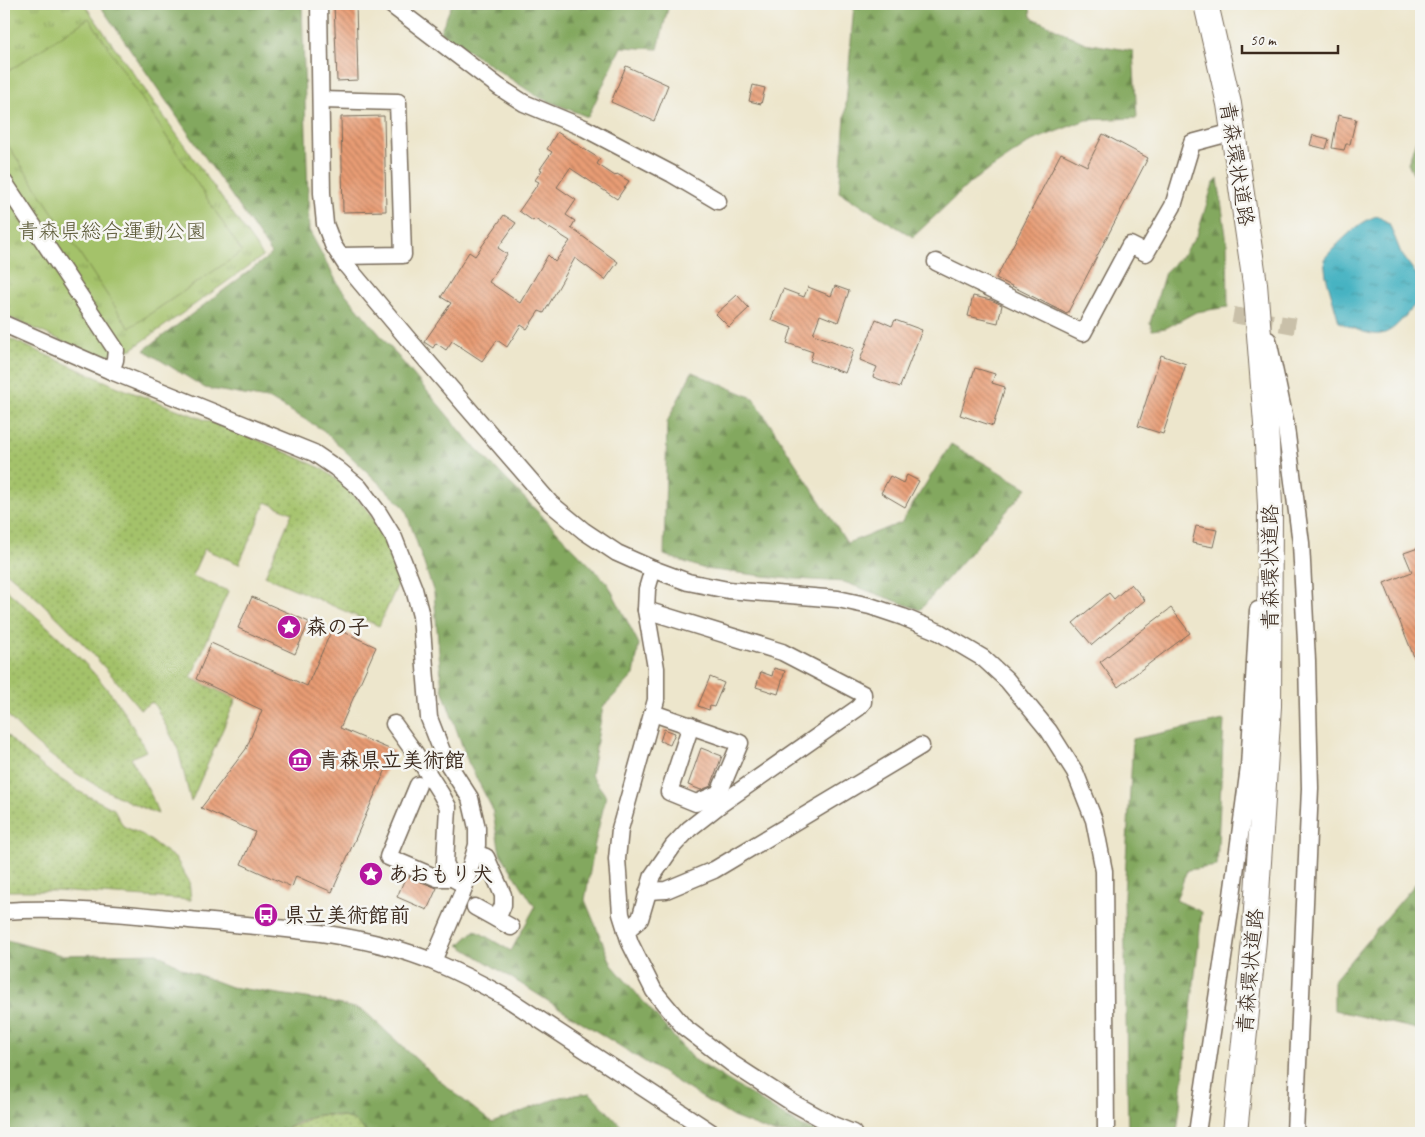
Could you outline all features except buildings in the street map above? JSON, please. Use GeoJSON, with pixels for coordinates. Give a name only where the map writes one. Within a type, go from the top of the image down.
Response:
{"type":"FeatureCollection","features":[{"type":"Feature","properties":{"kind":"highway","name":"青森環状道路"},"geometry":{"type":"LineString","coordinates":[[1206,4],[1229,104],[1255,284],[1259,320],[1270,506],[1270,706],[1254,940],[1235,1133]]}},
{"type":"Feature","properties":{"kind":"street"},"geometry":{"type":"LineString","coordinates":[[319,4],[322,193],[326,224],[333,245],[346,265],[408,339],[550,503],[584,531],[617,552],[653,570],[688,582],[720,588],[838,599],[870,606],[939,632],[983,658],[1026,701],[1049,731],[1075,772],[1094,820],[1104,871],[1106,1133]]}},
{"type":"Feature","properties":{"kind":"street"},"geometry":{"type":"LineString","coordinates":[[390,4],[500,87],[524,102],[584,128],[672,174],[718,201]]}},
{"type":"Feature","properties":{"kind":"street"},"geometry":{"type":"LineString","coordinates":[[321,100],[398,102],[403,255],[340,256]]}},
{"type":"Feature","properties":{"kind":"street"},"geometry":{"type":"LineString","coordinates":[[936,262],[1083,333],[1130,245],[1146,253],[1172,206],[1192,143],[1233,132]]}},
{"type":"Feature","properties":{"kind":"street"},"geometry":{"type":"LineString","coordinates":[[4,182],[116,350],[111,371]]}},
{"type":"Feature","properties":{"kind":"street"},"geometry":{"type":"LineString","coordinates":[[1255,284],[1285,420],[1301,543],[1307,661],[1310,788],[1295,1133]]}},
{"type":"Feature","properties":{"kind":"street"},"geometry":{"type":"LineString","coordinates":[[1197,1133],[1249,767],[1260,564],[1255,394],[1259,320]]}},
{"type":"Feature","properties":{"kind":"street"},"geometry":{"type":"LineString","coordinates":[[4,324],[111,371],[314,453],[359,487],[373,506],[394,538],[414,589],[421,616],[429,718],[445,759],[470,798],[477,828],[475,853],[458,882],[433,962]]}},
{"type":"Feature","properties":{"kind":"street"},"geometry":{"type":"LineString","coordinates":[[653,570],[647,589],[646,610],[656,668],[656,700],[620,829],[617,859],[620,914],[630,943],[654,991],[684,1027],[731,1063],[785,1098],[833,1126],[853,1133]]}},
{"type":"Feature","properties":{"kind":"street"},"geometry":{"type":"LineString","coordinates":[[626,930],[640,919],[653,874],[673,846],[689,829],[721,804],[858,708],[863,702],[863,694],[782,652],[646,610]]}},
{"type":"Feature","properties":{"kind":"street"},"geometry":{"type":"LineString","coordinates":[[653,713],[691,725],[740,743],[719,792],[696,803],[669,792],[691,725]]}},
{"type":"Feature","properties":{"kind":"street"},"geometry":{"type":"LineString","coordinates":[[394,724],[415,752],[448,807],[445,863],[458,882]]}},
{"type":"Feature","properties":{"kind":"street"},"geometry":{"type":"LineString","coordinates":[[648,891],[666,890],[714,870],[921,746]]}},
{"type":"Feature","properties":{"kind":"street"},"geometry":{"type":"LineString","coordinates":[[418,785],[388,857],[436,878],[458,882]]}},
{"type":"Feature","properties":{"kind":"street"},"geometry":{"type":"LineString","coordinates":[[475,853],[486,857],[503,894],[503,905],[497,919]]}},
{"type":"Feature","properties":{"kind":"street"},"geometry":{"type":"LineString","coordinates":[[475,907],[511,927]]}},
{"type":"Feature","properties":{"kind":"street"},"geometry":{"type":"LineString","coordinates":[[4,911],[52,909],[121,913],[313,932],[390,947],[433,962],[480,983],[505,997],[712,1133]]}},
{"type":"Feature","properties":{"kind":"green space","name":"青森県総合運動公園"},"geometry":{"type":"Polygon","coordinates":[[[4,4],[84,4],[263,256],[132,349],[98,357],[4,315],[4,4]]]}},
{"type":"Feature","properties":{"kind":"green space"},"geometry":{"type":"Polygon","coordinates":[[[99,4],[302,4],[309,230],[339,286],[469,441],[608,584],[639,644],[634,675],[603,707],[591,775],[606,796],[585,900],[612,965],[692,1058],[801,1126],[821,1133],[774,1133],[733,1117],[459,945],[475,930],[511,951],[535,907],[500,853],[492,808],[468,762],[442,689],[434,593],[405,508],[323,430],[272,400],[205,388],[144,350],[272,254],[99,4]]]}},
{"type":"Feature","properties":{"kind":"green space"},"geometry":{"type":"Polygon","coordinates":[[[452,4],[669,4],[658,49],[621,47],[588,117],[538,97],[440,32],[452,4]]]}},
{"type":"Feature","properties":{"kind":"green space"},"geometry":{"type":"Polygon","coordinates":[[[854,4],[1030,4],[1031,17],[1085,43],[1133,51],[1137,118],[1086,120],[1032,141],[971,182],[913,237],[839,192],[854,4]]]}},
{"type":"Feature","properties":{"kind":"green space","name":"青森県総合運動公園"},"geometry":{"type":"Polygon","coordinates":[[[89,18],[242,252],[129,328],[4,139],[4,74],[89,18]]]}},
{"type":"Feature","properties":{"kind":"green space"},"geometry":{"type":"Polygon","coordinates":[[[1421,126],[1421,189],[1408,163],[1421,126]]]}},
{"type":"Feature","properties":{"kind":"green space"},"geometry":{"type":"Polygon","coordinates":[[[1218,179],[1227,243],[1228,307],[1196,312],[1166,328],[1152,330],[1150,323],[1165,272],[1182,256],[1197,235],[1213,184],[1218,179]]]}},
{"type":"Feature","properties":{"kind":"green space"},"geometry":{"type":"Polygon","coordinates":[[[4,336],[118,387],[258,440],[321,468],[346,487],[367,510],[386,540],[402,575],[379,626],[265,576],[292,513],[266,502],[239,564],[204,549],[192,576],[228,591],[191,678],[236,699],[191,802],[178,749],[152,702],[140,709],[76,636],[4,570],[4,336]]]}},
{"type":"Feature","properties":{"kind":"green space"},"geometry":{"type":"Polygon","coordinates":[[[692,372],[753,398],[847,543],[901,523],[951,444],[1027,488],[920,610],[844,582],[781,578],[705,569],[664,555],[667,422],[692,372]]]}},
{"type":"Feature","properties":{"kind":"green space"},"geometry":{"type":"Polygon","coordinates":[[[4,588],[74,652],[100,680],[121,708],[146,751],[131,758],[152,797],[158,814],[115,795],[55,759],[20,729],[4,711],[4,588]]]}},
{"type":"Feature","properties":{"kind":"green space"},"geometry":{"type":"Polygon","coordinates":[[[1224,720],[1217,866],[1187,870],[1176,900],[1202,912],[1177,1133],[1128,1133],[1124,895],[1133,739],[1224,720]]]}},
{"type":"Feature","properties":{"kind":"green space"},"geometry":{"type":"Polygon","coordinates":[[[4,732],[21,749],[51,773],[80,792],[114,809],[123,826],[143,835],[176,859],[189,881],[191,900],[56,891],[4,891],[4,732]]]}},
{"type":"Feature","properties":{"kind":"green space"},"geometry":{"type":"Polygon","coordinates":[[[1421,877],[1421,1030],[1334,1010],[1334,980],[1421,877]]]}},
{"type":"Feature","properties":{"kind":"green space"},"geometry":{"type":"Polygon","coordinates":[[[4,941],[11,941],[61,955],[157,953],[186,970],[231,987],[320,1000],[363,1010],[441,1082],[492,1123],[560,1097],[590,1093],[624,1129],[625,1133],[366,1133],[357,1123],[345,1117],[318,1115],[292,1125],[279,1133],[4,1133],[4,941]]]}},
{"type":"Feature","properties":{"kind":"green space"},"geometry":{"type":"Polygon","coordinates":[[[317,1115],[338,1116],[351,1120],[362,1127],[366,1133],[279,1133],[317,1115]]]}},
{"type":"Feature","properties":{"kind":"water"},"geometry":{"type":"Polygon","coordinates":[[[1377,216],[1389,223],[1401,253],[1421,281],[1421,298],[1393,328],[1378,334],[1355,329],[1339,322],[1326,276],[1324,259],[1355,228],[1377,216]]]}},
{"type":"Feature","properties":{"kind":"tunnel"},"geometry":{"type":"LineString","coordinates":[[1233,315],[1295,326]]}},
{"type":"Feature","properties":{"kind":"place","name":"森の子"},"geometry":{"type":"Point","coordinates":[289,627]}},
{"type":"Feature","properties":{"kind":"place","name":"青森県立美術館"},"geometry":{"type":"Point","coordinates":[300,760]}},
{"type":"Feature","properties":{"kind":"place","name":"あおもり犬"},"geometry":{"type":"Point","coordinates":[371,874]}},
{"type":"Feature","properties":{"kind":"place","name":"県立美術館前"},"geometry":{"type":"Point","coordinates":[266,915]}}]}
